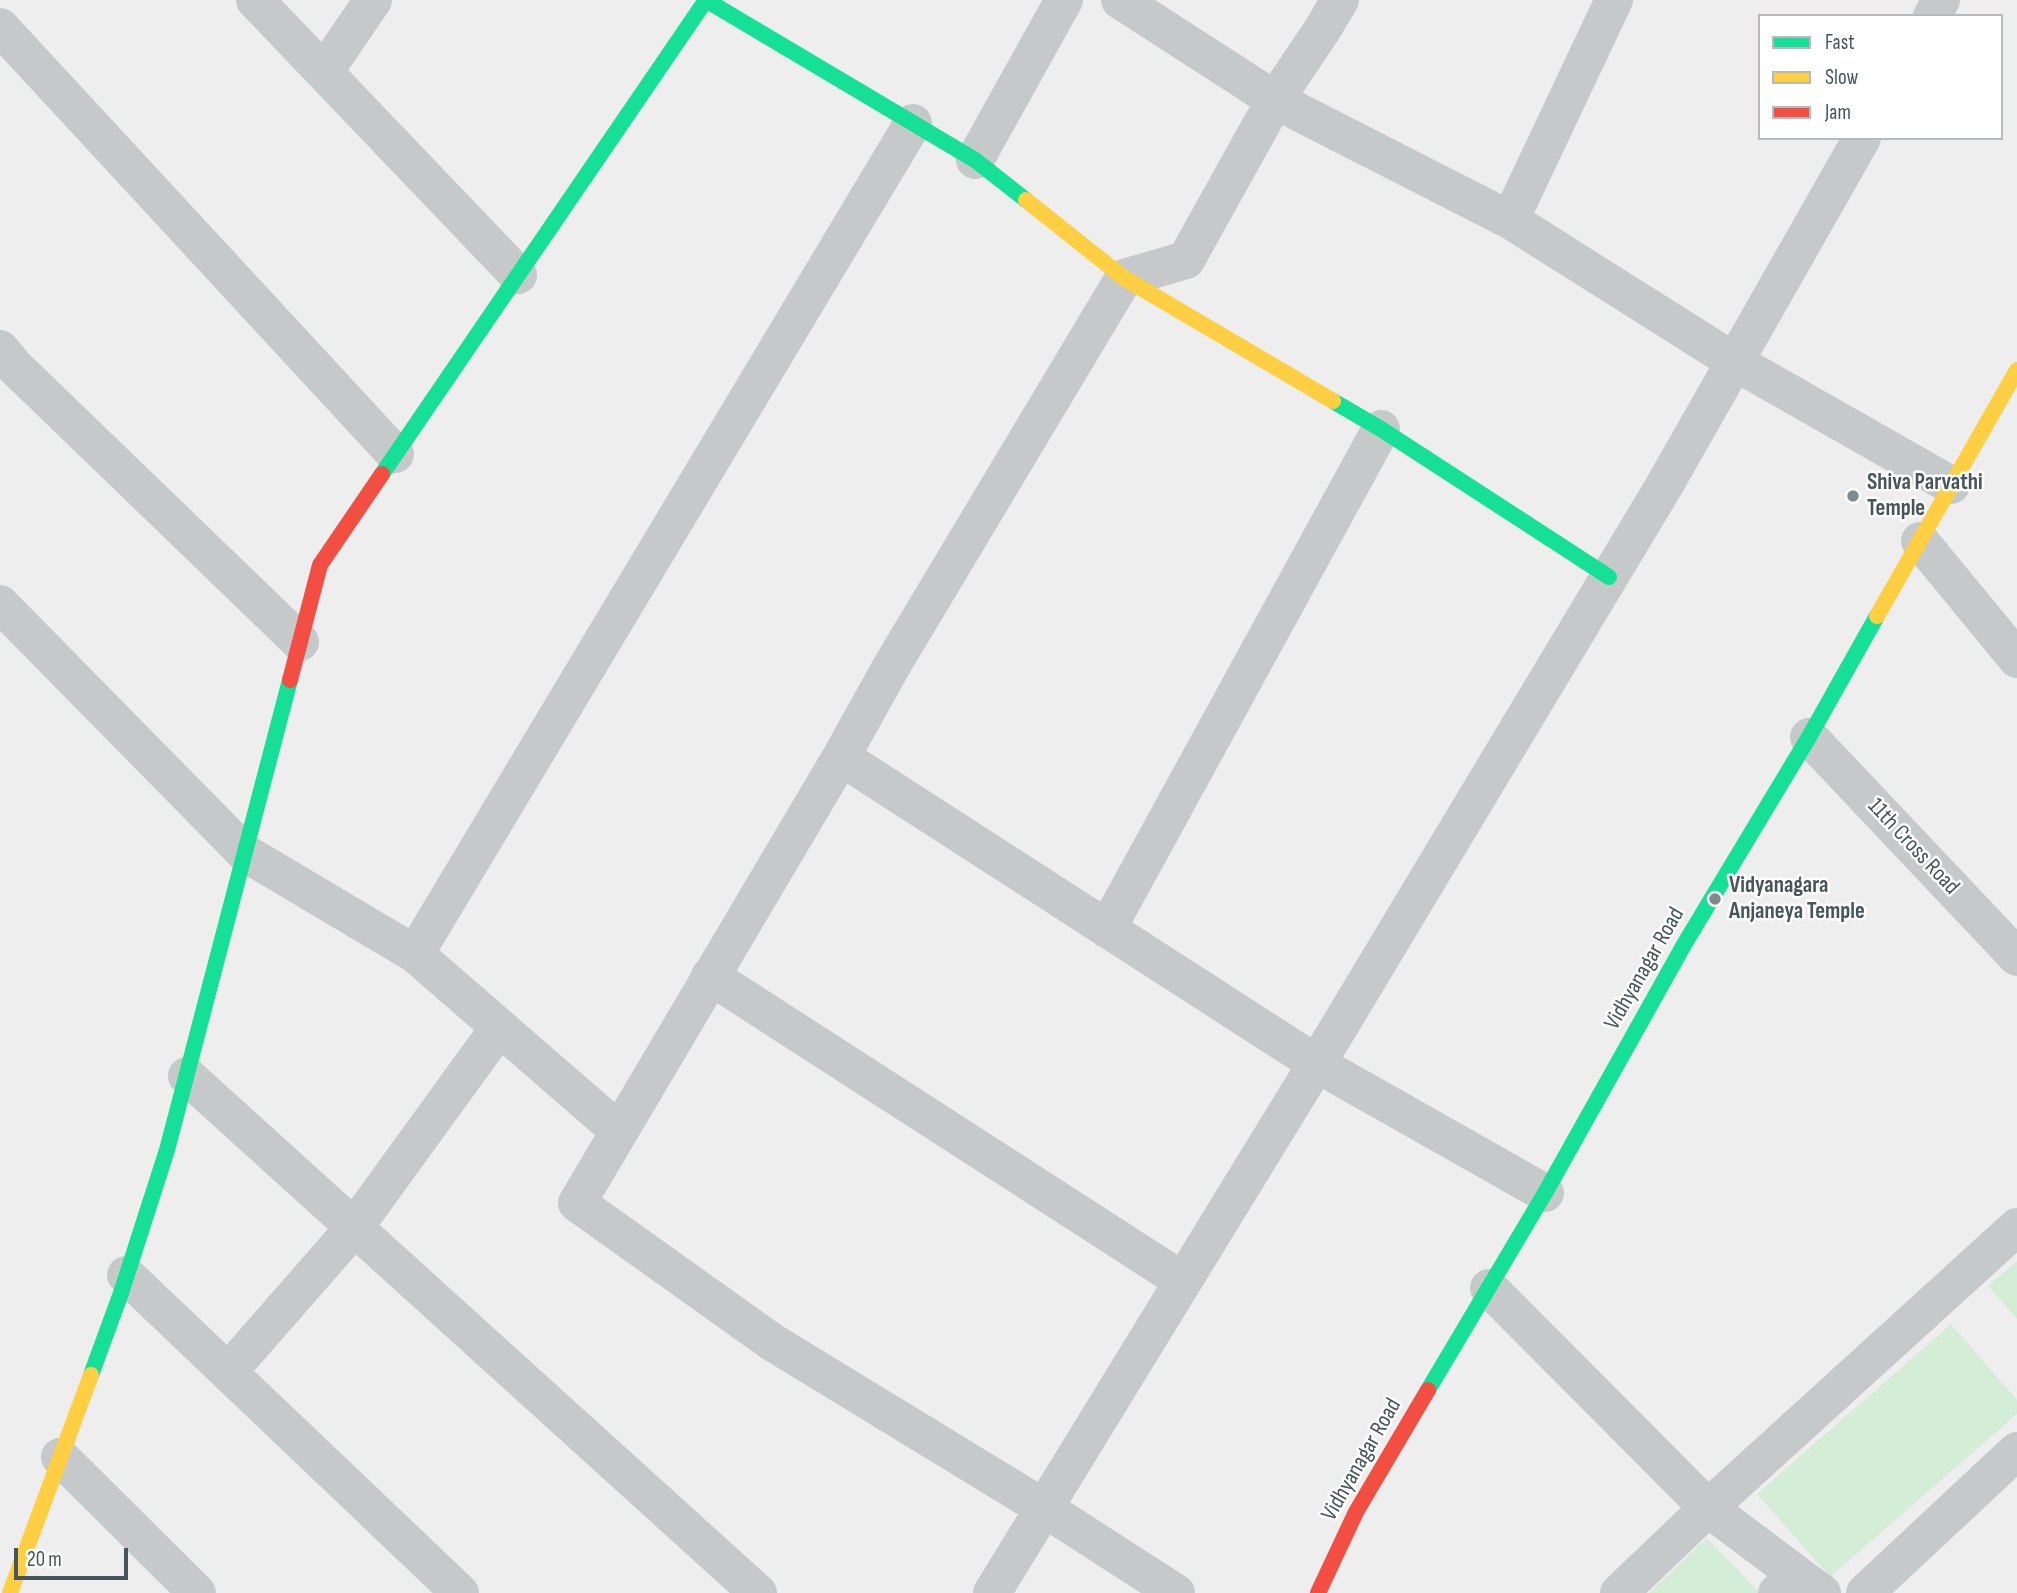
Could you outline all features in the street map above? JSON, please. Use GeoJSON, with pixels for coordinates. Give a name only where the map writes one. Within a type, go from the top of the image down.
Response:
{"type":"FeatureCollection","features":[{"type":"Feature","properties":{"kind":"street"},"geometry":{"type":"LineString","coordinates":[[256,0],[518,275]]}},
{"type":"Feature","properties":{"kind":"street"},"geometry":{"type":"LineString","coordinates":[[324,72],[373,0]]}},
{"type":"Feature","properties":{"kind":"street"},"geometry":{"type":"LineString","coordinates":[[10,1593],[126,1276],[167,1150],[320,565],[706,0],[975,160],[1124,278],[1381,429],[1609,577]]}},
{"type":"Feature","properties":{"kind":"street"},"geometry":{"type":"LineString","coordinates":[[975,160],[1064,0]]}},
{"type":"Feature","properties":{"kind":"street"},"geometry":{"type":"LineString","coordinates":[[1120,0],[1275,100],[1510,220],[1735,362],[1951,485]]}},
{"type":"Feature","properties":{"kind":"street"},"geometry":{"type":"LineString","coordinates":[[1177,1593],[1044,1508],[772,1342],[577,1203],[841,757],[891,667],[1124,278],[1186,260],[1275,100],[1340,0]]}},
{"type":"Feature","properties":{"kind":"street"},"geometry":{"type":"LineString","coordinates":[[1510,220],[1614,0]]}},
{"type":"Feature","properties":{"kind":"street"},"geometry":{"type":"LineString","coordinates":[[0,27],[396,454]]}},
{"type":"Feature","properties":{"kind":"street"},"geometry":{"type":"LineString","coordinates":[[415,954],[913,123]]}},
{"type":"Feature","properties":{"kind":"street"},"geometry":{"type":"LineString","coordinates":[[992,1593],[1317,1064],[1609,577],[1862,140]]}},
{"type":"Feature","properties":{"kind":"street"},"geometry":{"type":"LineString","coordinates":[[0,349],[15,367],[300,642]]}},
{"type":"Feature","properties":{"kind":"street","name":"Vidhyanagar Road"},"geometry":{"type":"LineString","coordinates":[[1318,1593],[1356,1512],[1545,1194],[1685,943],[1810,737],[2017,370]]}},
{"type":"Feature","properties":{"kind":"street"},"geometry":{"type":"LineString","coordinates":[[1107,929],[1381,429]]}},
{"type":"Feature","properties":{"kind":"street"},"geometry":{"type":"LineString","coordinates":[[1920,541],[2017,659]]}},
{"type":"Feature","properties":{"kind":"street"},"geometry":{"type":"LineString","coordinates":[[0,604],[245,852],[415,954],[619,1131]]}},
{"type":"Feature","properties":{"kind":"street","name":"11th Cross Road"},"geometry":{"type":"LineString","coordinates":[[1810,737],[2017,957]]}},
{"type":"Feature","properties":{"kind":"street"},"geometry":{"type":"LineString","coordinates":[[841,757],[1317,1064],[1545,1194]]}},
{"type":"Feature","properties":{"kind":"street"},"geometry":{"type":"LineString","coordinates":[[709,976],[1183,1281]]}},
{"type":"Feature","properties":{"kind":"street"},"geometry":{"type":"LineString","coordinates":[[228,1373],[354,1228],[499,1028]]}},
{"type":"Feature","properties":{"kind":"street"},"geometry":{"type":"LineString","coordinates":[[187,1076],[758,1593]]}},
{"type":"Feature","properties":{"kind":"street"},"geometry":{"type":"LineString","coordinates":[[1619,1593],[1708,1508],[2017,1227]]}},
{"type":"Feature","properties":{"kind":"street"},"geometry":{"type":"LineString","coordinates":[[126,1276],[460,1593]]}},
{"type":"Feature","properties":{"kind":"street"},"geometry":{"type":"LineString","coordinates":[[1489,1288],[1708,1508],[1798,1587]]}},
{"type":"Feature","properties":{"kind":"street"},"geometry":{"type":"LineString","coordinates":[[1865,1593],[2017,1451]]}},
{"type":"Feature","properties":{"kind":"street"},"geometry":{"type":"LineString","coordinates":[[60,1457],[197,1593]]}},
{"type":"Feature","properties":{"kind":"green space"},"geometry":{"type":"Polygon","coordinates":[[[2017,1261],[2017,1319],[1988,1286],[2017,1261]]]}},
{"type":"Feature","properties":{"kind":"green space"},"geometry":{"type":"Polygon","coordinates":[[[1951,1324],[2017,1400],[2017,1414],[1830,1577],[1757,1494],[1951,1324]]]}},
{"type":"Feature","properties":{"kind":"green space"},"geometry":{"type":"Polygon","coordinates":[[[1707,1538],[1760,1593],[1649,1593],[1707,1538]]]}},
{"type":"Feature","properties":{"kind":"traffic: fast"},"geometry":{"type":"LineString","coordinates":[[382,474],[706,0],[975,160],[1026,200]]}},
{"type":"Feature","properties":{"kind":"traffic: fast"},"geometry":{"type":"LineString","coordinates":[[1333,401],[1381,429],[1609,577]]}},
{"type":"Feature","properties":{"kind":"traffic: fast"},"geometry":{"type":"LineString","coordinates":[[1428,1390],[1545,1193],[1685,943],[1809,737],[1877,616]]}},
{"type":"Feature","properties":{"kind":"traffic: fast"},"geometry":{"type":"LineString","coordinates":[[91,1375],[121,1293],[167,1150],[290,680]]}},
{"type":"Feature","properties":{"kind":"traffic: slow"},"geometry":{"type":"LineString","coordinates":[[1026,200],[1124,278],[1333,401]]}},
{"type":"Feature","properties":{"kind":"traffic: slow"},"geometry":{"type":"LineString","coordinates":[[1877,616],[2017,370]]}},
{"type":"Feature","properties":{"kind":"traffic: slow"},"geometry":{"type":"LineString","coordinates":[[10,1593],[91,1375]]}},
{"type":"Feature","properties":{"kind":"traffic: jam"},"geometry":{"type":"LineString","coordinates":[[290,680],[320,565],[382,474]]}},
{"type":"Feature","properties":{"kind":"traffic: jam"},"geometry":{"type":"LineString","coordinates":[[1318,1593],[1356,1512],[1428,1390]]}},
{"type":"Feature","properties":{"kind":"place","name":"Shiva Parvathi Temple"},"geometry":{"type":"Point","coordinates":[1853,496]}},
{"type":"Feature","properties":{"kind":"place","name":"Vidyanagara Anjaneya Temple"},"geometry":{"type":"Point","coordinates":[1715,899]}}]}
